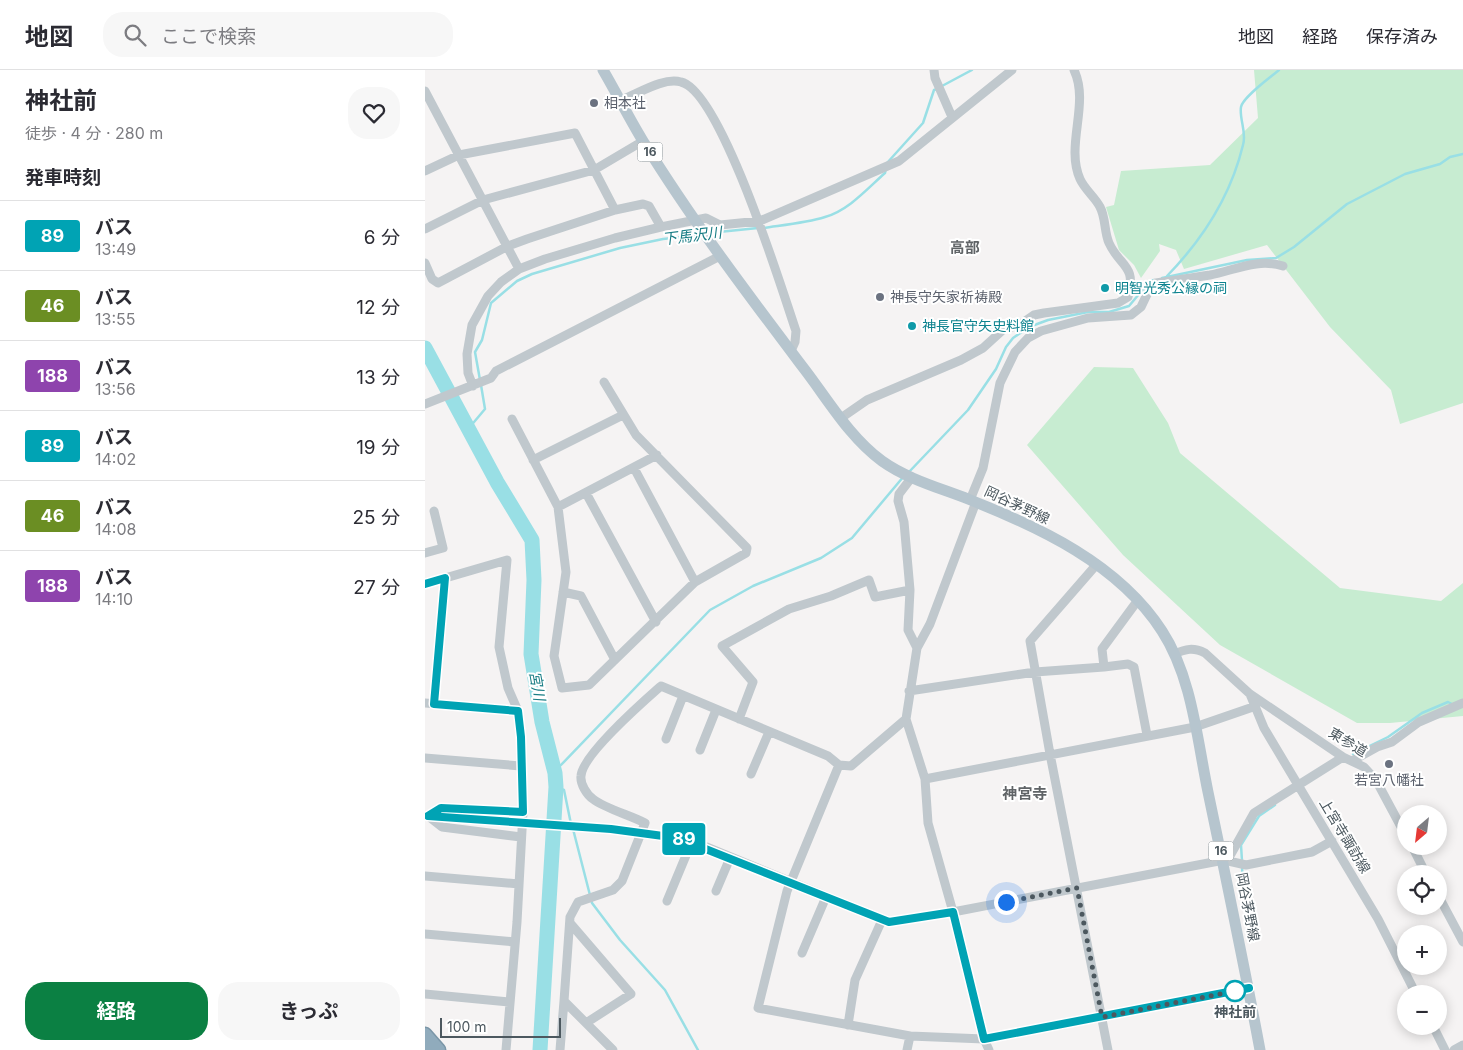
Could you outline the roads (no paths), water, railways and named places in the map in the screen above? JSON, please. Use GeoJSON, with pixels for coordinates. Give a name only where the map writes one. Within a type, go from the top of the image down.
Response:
{"type":"FeatureCollection","features":[{"type":"Feature","properties":{"kind":"highway"},"geometry":{"type":"LineString","coordinates":[[425,1034],[439,1050]]}},
{"type":"Feature","properties":{"kind":"main road","name":"岡谷茅野線"},"geometry":{"type":"LineString","coordinates":[[603,70],[643,141],[720,256],[841,418],[868,449],[907,475],[1015,519],[1097,564],[1138,600],[1160,627],[1174,654],[1195,727],[1260,1050]]}},
{"type":"Feature","properties":{"kind":"street"},"geometry":{"type":"LineString","coordinates":[[934,70],[952,117]]}},
{"type":"Feature","properties":{"kind":"street"},"geometry":{"type":"LineString","coordinates":[[472,386],[468,373],[467,354],[472,325],[488,296],[501,282],[519,269],[615,238],[661,227],[699,225],[706,218],[720,225],[761,225],[787,207],[899,161],[1012,70]]}},
{"type":"Feature","properties":{"kind":"street"},"geometry":{"type":"LineString","coordinates":[[841,418],[867,400],[961,360],[983,348],[1005,328],[1022,331],[1041,331],[1087,318],[1131,315],[1134,302],[1130,274],[1126,265],[1116,256],[1109,242],[1099,205],[1085,189],[1076,166],[1079,79],[1074,70]]}},
{"type":"Feature","properties":{"kind":"street"},"geometry":{"type":"LineString","coordinates":[[621,100],[645,91],[656,83],[681,82],[694,90],[732,156],[761,225],[795,331],[795,342],[791,351]]}},
{"type":"Feature","properties":{"kind":"street"},"geometry":{"type":"LineString","coordinates":[[425,91],[429,108],[459,155],[519,269]]}},
{"type":"Feature","properties":{"kind":"street"},"geometry":{"type":"LineString","coordinates":[[425,171],[459,155],[575,133],[615,210]]}},
{"type":"Feature","properties":{"kind":"street"},"geometry":{"type":"LineString","coordinates":[[425,229],[483,200],[595,170],[643,141]]}},
{"type":"Feature","properties":{"kind":"street"},"geometry":{"type":"LineString","coordinates":[[425,263],[432,280],[438,282],[508,246],[615,210],[643,204],[649,206],[661,227]]}},
{"type":"Feature","properties":{"kind":"street"},"geometry":{"type":"LineString","coordinates":[[429,401],[485,380],[495,371],[720,256]]}},
{"type":"Feature","properties":{"kind":"street"},"geometry":{"type":"LineString","coordinates":[[989,1050],[984,1039],[953,912],[928,823],[925,779],[906,718],[917,648],[930,624],[973,501],[983,468],[1003,373],[1015,352],[1022,331],[1039,314],[1062,309],[1134,302],[1156,283],[1209,275],[1249,264],[1263,262],[1283,266]]}},
{"type":"Feature","properties":{"kind":"street"},"geometry":{"type":"LineString","coordinates":[[512,419],[558,507],[566,572],[554,656],[562,688],[589,685],[656,622],[695,582],[746,553],[747,548],[636,435],[605,382]]}},
{"type":"Feature","properties":{"kind":"street"},"geometry":{"type":"LineString","coordinates":[[533,460],[623,415]]}},
{"type":"Feature","properties":{"kind":"street"},"geometry":{"type":"LineString","coordinates":[[558,507],[657,456]]}},
{"type":"Feature","properties":{"kind":"street"},"geometry":{"type":"LineString","coordinates":[[634,468],[695,582]]}},
{"type":"Feature","properties":{"kind":"street"},"geometry":{"type":"LineString","coordinates":[[907,475],[899,494],[898,502],[904,522],[910,590],[908,630],[917,648]]}},
{"type":"Feature","properties":{"kind":"street"},"geometry":{"type":"LineString","coordinates":[[586,493],[656,622]]}},
{"type":"Feature","properties":{"kind":"street"},"geometry":{"type":"LineString","coordinates":[[425,553],[443,548],[434,510]]}},
{"type":"Feature","properties":{"kind":"street"},"geometry":{"type":"LineString","coordinates":[[425,584],[507,560],[499,647],[508,688],[518,711],[523,812],[506,1050]]}},
{"type":"Feature","properties":{"kind":"street"},"geometry":{"type":"LineString","coordinates":[[1097,564],[1030,641],[1050,754],[1108,1050]]}},
{"type":"Feature","properties":{"kind":"street"},"geometry":{"type":"LineString","coordinates":[[445,578],[430,703],[518,711]]}},
{"type":"Feature","properties":{"kind":"street"},"geometry":{"type":"LineString","coordinates":[[739,719],[753,682],[722,646],[789,609],[831,596],[869,580],[875,597],[910,590]]}},
{"type":"Feature","properties":{"kind":"street"},"geometry":{"type":"LineString","coordinates":[[563,592],[581,596],[615,660]]}},
{"type":"Feature","properties":{"kind":"street"},"geometry":{"type":"LineString","coordinates":[[1103,667],[1102,649],[1138,600]]}},
{"type":"Feature","properties":{"kind":"street","name":"東参道"},"geometry":{"type":"LineString","coordinates":[[1174,654],[1188,649],[1196,649],[1205,653],[1250,694],[1343,757],[1364,767],[1376,780],[1397,819]]}},
{"type":"Feature","properties":{"kind":"street"},"geometry":{"type":"LineString","coordinates":[[909,691],[1035,672],[1128,664],[1134,667],[1147,735]]}},
{"type":"Feature","properties":{"kind":"street"},"geometry":{"type":"LineString","coordinates":[[560,1050],[570,923],[575,904],[583,899],[599,896],[613,890],[622,881],[645,823],[593,799],[582,783],[581,777],[584,766],[630,713],[661,686],[828,756],[839,765],[851,766],[906,718]]}},
{"type":"Feature","properties":{"kind":"street","name":"上宮寺諏訪線"},"geometry":{"type":"LineString","coordinates":[[1250,694],[1263,728],[1333,841],[1378,919],[1411,985]]}},
{"type":"Feature","properties":{"kind":"street"},"geometry":{"type":"LineString","coordinates":[[665,739],[683,696]]}},
{"type":"Feature","properties":{"kind":"street"},"geometry":{"type":"LineString","coordinates":[[1352,761],[1377,747],[1392,742],[1419,722],[1463,703]]}},
{"type":"Feature","properties":{"kind":"street"},"geometry":{"type":"LineString","coordinates":[[925,779],[1195,727],[1253,706]]}},
{"type":"Feature","properties":{"kind":"street"},"geometry":{"type":"LineString","coordinates":[[700,750],[716,710]]}},
{"type":"Feature","properties":{"kind":"street"},"geometry":{"type":"LineString","coordinates":[[751,774],[769,732]]}},
{"type":"Feature","properties":{"kind":"street"},"geometry":{"type":"LineString","coordinates":[[1223,860],[1231,854],[1254,813],[1343,757]]}},
{"type":"Feature","properties":{"kind":"street"},"geometry":{"type":"LineString","coordinates":[[425,758],[521,766]]}},
{"type":"Feature","properties":{"kind":"street"},"geometry":{"type":"LineString","coordinates":[[839,765],[790,881],[758,1008],[910,1036],[984,1039],[1249,988]]}},
{"type":"Feature","properties":{"kind":"street"},"geometry":{"type":"LineString","coordinates":[[426,816],[441,808],[523,812]]}},
{"type":"Feature","properties":{"kind":"street"},"geometry":{"type":"LineString","coordinates":[[426,816],[611,829],[642,832],[691,841],[882,920],[898,921],[1223,860],[1246,865],[1312,852],[1333,841]]}},
{"type":"Feature","properties":{"kind":"street"},"geometry":{"type":"LineString","coordinates":[[426,816],[442,827],[521,837]]}},
{"type":"Feature","properties":{"kind":"street"},"geometry":{"type":"LineString","coordinates":[[667,901],[691,841]]}},
{"type":"Feature","properties":{"kind":"street"},"geometry":{"type":"LineString","coordinates":[[716,891],[731,858]]}},
{"type":"Feature","properties":{"kind":"street"},"geometry":{"type":"LineString","coordinates":[[425,876],[519,884]]}},
{"type":"Feature","properties":{"kind":"street"},"geometry":{"type":"LineString","coordinates":[[802,953],[827,897]]}},
{"type":"Feature","properties":{"kind":"street"},"geometry":{"type":"LineString","coordinates":[[1447,912],[1463,942]]}},
{"type":"Feature","properties":{"kind":"street"},"geometry":{"type":"LineString","coordinates":[[848,1025],[855,980],[882,920]]}},
{"type":"Feature","properties":{"kind":"street"},"geometry":{"type":"LineString","coordinates":[[570,923],[631,994],[586,1023]]}},
{"type":"Feature","properties":{"kind":"street"},"geometry":{"type":"LineString","coordinates":[[425,934],[515,942]]}},
{"type":"Feature","properties":{"kind":"street"},"geometry":{"type":"LineString","coordinates":[[425,994],[509,1002]]}},
{"type":"Feature","properties":{"kind":"street"},"geometry":{"type":"LineString","coordinates":[[564,1001],[613,1050]]}},
{"type":"Feature","properties":{"kind":"street"},"geometry":{"type":"LineString","coordinates":[[1438,1035],[1445,1050]]}},
{"type":"Feature","properties":{"kind":"street"},"geometry":{"type":"LineString","coordinates":[[907,1050],[910,1036]]}},
{"type":"Feature","properties":{"kind":"street"},"geometry":{"type":"LineString","coordinates":[[1454,1050],[1463,1046]]}},
{"type":"Feature","properties":{"kind":"waterway","name":"下馬沢川"},"geometry":{"type":"LineString","coordinates":[[942,86],[972,70]]}},
{"type":"Feature","properties":{"kind":"waterway"},"geometry":{"type":"LineString","coordinates":[[1167,276],[1204,231],[1223,199],[1231,181],[1244,140],[1241,112],[1243,103],[1279,70]]}},
{"type":"Feature","properties":{"kind":"waterway","name":"下馬沢川"},"geometry":{"type":"LineString","coordinates":[[887,163],[923,123],[934,90],[937,89]]}},
{"type":"Feature","properties":{"kind":"waterway"},"geometry":{"type":"LineString","coordinates":[[1162,278],[1247,260],[1276,258],[1294,247],[1347,204],[1405,174],[1440,164],[1450,157],[1463,154]]}},
{"type":"Feature","properties":{"kind":"waterway","name":"下馬沢川"},"geometry":{"type":"LineString","coordinates":[[763,228],[810,221],[834,214],[864,192],[885,173],[886,168]]}},
{"type":"Feature","properties":{"kind":"waterway","name":"下馬沢川"},"geometry":{"type":"LineString","coordinates":[[709,233],[758,228]]}},
{"type":"Feature","properties":{"kind":"waterway","name":"下馬沢川"},"geometry":{"type":"LineString","coordinates":[[480,380],[475,352],[482,340],[491,303],[517,281],[532,274],[620,248],[663,239],[701,235]]}},
{"type":"Feature","properties":{"kind":"waterway"},"geometry":{"type":"LineString","coordinates":[[908,473],[968,410],[996,369],[1006,347],[1013,338],[1029,327],[1048,320],[1088,312],[1109,312],[1129,306],[1150,281],[1154,280]]}},
{"type":"Feature","properties":{"kind":"waterway","name":"宮川"},"geometry":{"type":"LineString","coordinates":[[425,348],[497,482],[532,540],[534,580],[531,654],[542,722],[555,773],[556,787],[540,1050]]}},
{"type":"Feature","properties":{"kind":"waterway","name":"下馬沢川"},"geometry":{"type":"LineString","coordinates":[[469,428],[485,409],[481,385]]}},
{"type":"Feature","properties":{"kind":"waterway"},"geometry":{"type":"LineString","coordinates":[[553,767],[561,765],[710,610],[753,586],[821,558],[852,538],[904,476]]}},
{"type":"Feature","properties":{"kind":"waterway"},"geometry":{"type":"LineString","coordinates":[[1353,754],[1388,737],[1422,713],[1448,702],[1452,704]]}},
{"type":"Feature","properties":{"kind":"waterway"},"geometry":{"type":"LineString","coordinates":[[556,787],[564,790],[571,824]]}},
{"type":"Feature","properties":{"kind":"waterway"},"geometry":{"type":"LineString","coordinates":[[1242,861],[1241,845],[1259,816],[1275,805]]}},
{"type":"Feature","properties":{"kind":"waterway"},"geometry":{"type":"LineString","coordinates":[[573,829],[592,903],[620,940],[665,990],[698,1050]]}},
{"type":"Feature","properties":{"kind":"waterway"},"geometry":{"type":"LineString","coordinates":[[1242,867],[1243,884]]}},
{"type":"Feature","properties":{"kind":"place","name":"相本社"},"geometry":{"type":"Point","coordinates":[594,103]}},
{"type":"Feature","properties":{"kind":"place","name":"明智光秀公縁の祠"},"geometry":{"type":"Point","coordinates":[1105,288]}},
{"type":"Feature","properties":{"kind":"place","name":"神長守矢家祈祷殿"},"geometry":{"type":"Point","coordinates":[880,297]}},
{"type":"Feature","properties":{"kind":"place","name":"神長官守矢史料館"},"geometry":{"type":"Point","coordinates":[912,326]}},
{"type":"Feature","properties":{"kind":"place","name":"若宮八幡社"},"geometry":{"type":"Point","coordinates":[1389,764]}},
{"type":"Feature","properties":{"kind":"place","name":"神社前"},"geometry":{"type":"Point","coordinates":[1235,991]}},
{"type":"Feature","properties":{"kind":"district","name":"高部"},"geometry":{"type":"Point","coordinates":[965,248]}},
{"type":"Feature","properties":{"kind":"district","name":"神宮寺"},"geometry":{"type":"Point","coordinates":[1025,794]}}]}
